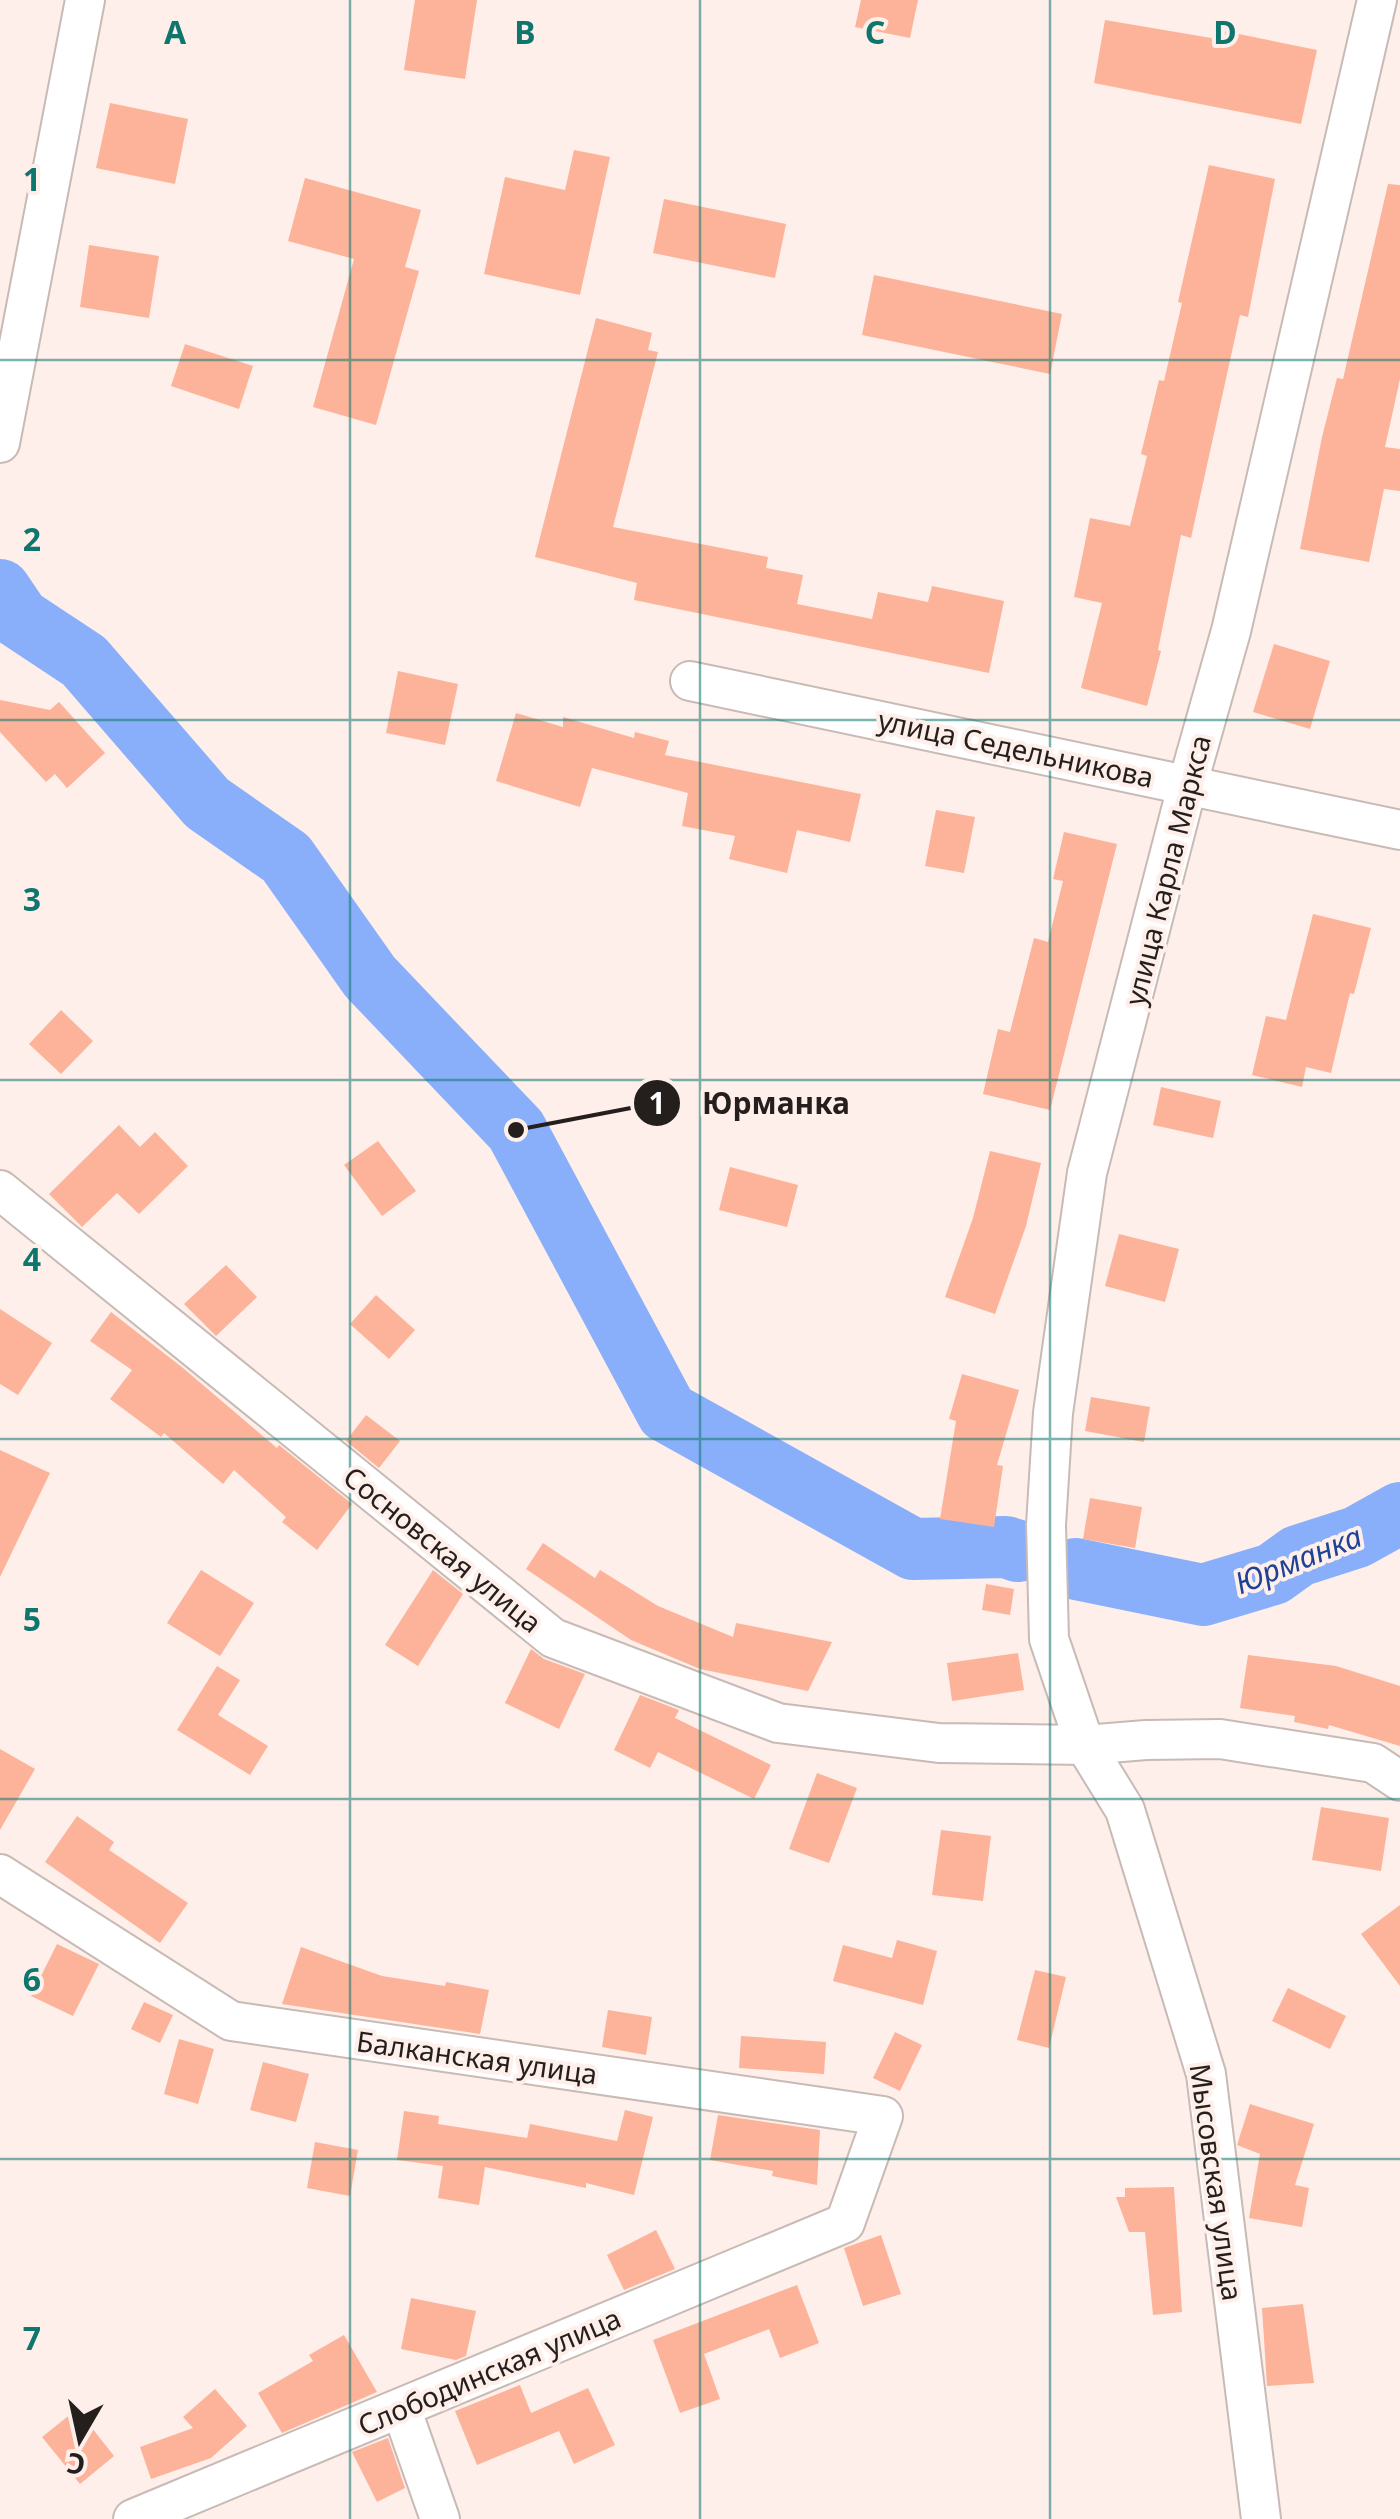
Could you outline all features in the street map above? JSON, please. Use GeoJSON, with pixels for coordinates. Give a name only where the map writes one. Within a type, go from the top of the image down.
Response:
{"type":"FeatureCollection","features":[{"type":"Feature","properties":{"kind":"street"},"geometry":{"type":"LineString","coordinates":[[0,443],[85,0]]}},
{"type":"Feature","properties":{"kind":"street","name":"улица Карла Маркса"},"geometry":{"type":"LineString","coordinates":[[1085,1745],[1049,1638],[1046,1525],[1053,1413],[1087,1173],[1231,631],[1377,0]]}},
{"type":"Feature","properties":{"kind":"street","name":"улица Седельникова"},"geometry":{"type":"LineString","coordinates":[[690,682],[1400,830]]}},
{"type":"Feature","properties":{"kind":"street","name":"Сосновская улица"},"geometry":{"type":"LineString","coordinates":[[0,1190],[553,1638],[778,1723],[940,1743],[1085,1745],[1220,1739],[1373,1762],[1400,1780]]}},
{"type":"Feature","properties":{"kind":"street","name":"Мысовская улица"},"geometry":{"type":"LineString","coordinates":[[1085,1745],[1125,1810],[1206,2074],[1261,2519]]}},
{"type":"Feature","properties":{"kind":"street","name":"Балканская улица"},"geometry":{"type":"LineString","coordinates":[[0,1874],[231,2021],[882,2116],[846,2223]]}},
{"type":"Feature","properties":{"kind":"street","name":"Слободинская улица"},"geometry":{"type":"LineString","coordinates":[[133,2519],[846,2223]]}},
{"type":"Feature","properties":{"kind":"street"},"geometry":{"type":"LineString","coordinates":[[401,2408],[440,2519]]}},
{"type":"Feature","properties":{"kind":"building"},"geometry":{"type":"Polygon","coordinates":[[[415,0],[477,0],[465,79],[404,70],[415,0]]]}},
{"type":"Feature","properties":{"kind":"building"},"geometry":{"type":"Polygon","coordinates":[[[861,0],[918,0],[910,38],[855,27],[861,0]]]}},
{"type":"Feature","properties":{"kind":"building"},"geometry":{"type":"Polygon","coordinates":[[[1105,20],[1217,39],[1219,30],[1317,50],[1301,124],[1094,83],[1105,20]]]}},
{"type":"Feature","properties":{"kind":"building"},"geometry":{"type":"Polygon","coordinates":[[[110,103],[188,119],[175,184],[96,168],[110,103]]]}},
{"type":"Feature","properties":{"kind":"building"},"geometry":{"type":"Polygon","coordinates":[[[574,150],[610,157],[580,295],[484,274],[505,177],[565,190],[574,150]]]}},
{"type":"Feature","properties":{"kind":"building"},"geometry":{"type":"Polygon","coordinates":[[[1209,165],[1275,179],[1248,317],[1240,315],[1191,538],[1181,535],[1158,650],[1161,651],[1147,706],[1081,688],[1102,603],[1074,597],[1090,518],[1130,526],[1147,456],[1141,454],[1159,380],[1164,381],[1209,165]]]}},
{"type":"Feature","properties":{"kind":"building"},"geometry":{"type":"Polygon","coordinates":[[[305,178],[421,210],[405,267],[419,271],[376,425],[313,407],[354,259],[288,241],[305,178]]]}},
{"type":"Feature","properties":{"kind":"building"},"geometry":{"type":"Polygon","coordinates":[[[1388,184],[1400,185],[1400,379],[1385,447],[1400,449],[1400,491],[1384,489],[1369,562],[1300,549],[1322,437],[1337,378],[1343,379],[1388,184]]]}},
{"type":"Feature","properties":{"kind":"building"},"geometry":{"type":"Polygon","coordinates":[[[664,199],[786,224],[775,278],[653,253],[664,199]]]}},
{"type":"Feature","properties":{"kind":"building"},"geometry":{"type":"Polygon","coordinates":[[[89,245],[159,256],[149,318],[80,307],[89,245]]]}},
{"type":"Feature","properties":{"kind":"building"},"geometry":{"type":"Polygon","coordinates":[[[874,275],[1062,314],[1050,374],[862,335],[874,275]]]}},
{"type":"Feature","properties":{"kind":"building"},"geometry":{"type":"Polygon","coordinates":[[[596,318],[652,333],[648,350],[658,352],[613,527],[768,557],[766,568],[803,575],[797,604],[872,619],[878,592],[928,602],[932,586],[1004,601],[989,673],[634,600],[637,583],[535,557],[596,318]]]}},
{"type":"Feature","properties":{"kind":"building"},"geometry":{"type":"Polygon","coordinates":[[[185,344],[253,366],[239,409],[171,386],[185,344]]]}},
{"type":"Feature","properties":{"kind":"building"},"geometry":{"type":"Polygon","coordinates":[[[1274,644],[1330,661],[1310,729],[1253,712],[1274,644]]]}},
{"type":"Feature","properties":{"kind":"building"},"geometry":{"type":"Polygon","coordinates":[[[398,671],[458,684],[445,745],[386,733],[398,671]]]}},
{"type":"Feature","properties":{"kind":"building"},"geometry":{"type":"Polygon","coordinates":[[[0,700],[50,710],[59,702],[105,753],[67,788],[55,774],[46,782],[0,732],[0,700]]]}},
{"type":"Feature","properties":{"kind":"building"},"geometry":{"type":"Polygon","coordinates":[[[516,713],[563,727],[563,717],[634,738],[635,732],[669,741],[665,755],[861,794],[850,842],[797,830],[787,873],[729,859],[735,836],[682,826],[688,793],[592,768],[580,807],[496,781],[516,713]]]}},
{"type":"Feature","properties":{"kind":"building"},"geometry":{"type":"Polygon","coordinates":[[[936,810],[975,817],[964,873],[925,866],[936,810]]]}},
{"type":"Feature","properties":{"kind":"building"},"geometry":{"type":"Polygon","coordinates":[[[1064,832],[1117,844],[1050,1110],[983,1094],[998,1029],[1010,1032],[1034,938],[1048,942],[1063,881],[1053,879],[1064,832]]]}},
{"type":"Feature","properties":{"kind":"building"},"geometry":{"type":"Polygon","coordinates":[[[1313,914],[1371,928],[1331,1073],[1306,1067],[1302,1087],[1252,1075],[1266,1016],[1286,1020],[1313,914]]]}},
{"type":"Feature","properties":{"kind":"building"},"geometry":{"type":"Polygon","coordinates":[[[61,1010],[93,1041],[61,1074],[29,1044],[61,1010]]]}},
{"type":"Feature","properties":{"kind":"building"},"geometry":{"type":"Polygon","coordinates":[[[1161,1087],[1221,1101],[1213,1138],[1153,1125],[1161,1087]]]}},
{"type":"Feature","properties":{"kind":"building"},"geometry":{"type":"Polygon","coordinates":[[[119,1125],[140,1147],[155,1132],[188,1166],[139,1214],[117,1193],[82,1227],[49,1194],[119,1125]]]}},
{"type":"Feature","properties":{"kind":"building"},"geometry":{"type":"Polygon","coordinates":[[[378,1141],[416,1191],[382,1216],[344,1165],[378,1141]]]}},
{"type":"Feature","properties":{"kind":"building"},"geometry":{"type":"Polygon","coordinates":[[[990,1151],[1041,1163],[1026,1226],[995,1314],[945,1297],[973,1218],[990,1151]]]}},
{"type":"Feature","properties":{"kind":"building"},"geometry":{"type":"Polygon","coordinates":[[[730,1167],[798,1185],[787,1227],[719,1210],[730,1167]]]}},
{"type":"Feature","properties":{"kind":"building"},"geometry":{"type":"Polygon","coordinates":[[[1119,1234],[1179,1249],[1165,1302],[1105,1286],[1119,1234]]]}},
{"type":"Feature","properties":{"kind":"building"},"geometry":{"type":"Polygon","coordinates":[[[226,1265],[257,1297],[216,1336],[184,1304],[226,1265]]]}},
{"type":"Feature","properties":{"kind":"building"},"geometry":{"type":"Polygon","coordinates":[[[376,1295],[415,1330],[389,1359],[350,1324],[376,1295]]]}},
{"type":"Feature","properties":{"kind":"building"},"geometry":{"type":"Polygon","coordinates":[[[0,1309],[52,1343],[18,1395],[0,1384],[0,1309]]]}},
{"type":"Feature","properties":{"kind":"building"},"geometry":{"type":"Polygon","coordinates":[[[111,1312],[352,1504],[317,1550],[282,1522],[286,1517],[234,1470],[223,1484],[164,1433],[161,1437],[110,1399],[132,1370],[90,1341],[111,1312]]]}},
{"type":"Feature","properties":{"kind":"building"},"geometry":{"type":"Polygon","coordinates":[[[962,1374],[1019,1390],[997,1465],[1003,1466],[994,1527],[940,1519],[956,1421],[949,1419],[962,1374]]]}},
{"type":"Feature","properties":{"kind":"building"},"geometry":{"type":"Polygon","coordinates":[[[1091,1397],[1150,1407],[1144,1442],[1085,1431],[1091,1397]]]}},
{"type":"Feature","properties":{"kind":"building"},"geometry":{"type":"Polygon","coordinates":[[[366,1415],[400,1441],[379,1468],[346,1441],[366,1415]]]}},
{"type":"Feature","properties":{"kind":"building"},"geometry":{"type":"Polygon","coordinates":[[[0,1450],[50,1473],[0,1577],[0,1450]]]}},
{"type":"Feature","properties":{"kind":"building"},"geometry":{"type":"Polygon","coordinates":[[[1090,1498],[1142,1507],[1135,1548],[1083,1539],[1090,1498]]]}},
{"type":"Feature","properties":{"kind":"building"},"geometry":{"type":"Polygon","coordinates":[[[543,1543],[595,1578],[600,1570],[658,1606],[733,1637],[736,1623],[832,1642],[808,1691],[700,1669],[631,1640],[526,1569],[543,1543]]]}},
{"type":"Feature","properties":{"kind":"building"},"geometry":{"type":"Polygon","coordinates":[[[201,1570],[254,1603],[220,1656],[167,1623],[201,1570]]]}},
{"type":"Feature","properties":{"kind":"building"},"geometry":{"type":"Polygon","coordinates":[[[433,1570],[463,1594],[418,1666],[385,1645],[433,1570]]]}},
{"type":"Feature","properties":{"kind":"building"},"geometry":{"type":"Polygon","coordinates":[[[986,1584],[1014,1589],[1010,1615],[982,1610],[986,1584]]]}},
{"type":"Feature","properties":{"kind":"building"},"geometry":{"type":"Polygon","coordinates":[[[531,1649],[544,1659],[585,1674],[559,1729],[505,1703],[531,1649]]]}},
{"type":"Feature","properties":{"kind":"building"},"geometry":{"type":"Polygon","coordinates":[[[1018,1653],[1024,1690],[952,1701],[947,1663],[1018,1653]]]}},
{"type":"Feature","properties":{"kind":"building"},"geometry":{"type":"Polygon","coordinates":[[[1248,1655],[1336,1666],[1400,1686],[1400,1746],[1329,1725],[1328,1729],[1294,1722],[1295,1716],[1240,1708],[1248,1655]]]}},
{"type":"Feature","properties":{"kind":"building"},"geometry":{"type":"Polygon","coordinates":[[[217,1666],[240,1680],[218,1715],[268,1746],[250,1775],[177,1730],[217,1666]]]}},
{"type":"Feature","properties":{"kind":"building"},"geometry":{"type":"Polygon","coordinates":[[[640,1695],[679,1710],[675,1718],[771,1765],[754,1799],[658,1752],[650,1768],[614,1750],[640,1695]]]}},
{"type":"Feature","properties":{"kind":"building"},"geometry":{"type":"Polygon","coordinates":[[[0,1749],[35,1769],[0,1830],[0,1749]]]}},
{"type":"Feature","properties":{"kind":"building"},"geometry":{"type":"Polygon","coordinates":[[[817,1773],[857,1788],[829,1863],[789,1849],[817,1773]]]}},
{"type":"Feature","properties":{"kind":"building"},"geometry":{"type":"Polygon","coordinates":[[[1321,1807],[1389,1818],[1381,1871],[1312,1860],[1321,1807]]]}},
{"type":"Feature","properties":{"kind":"building"},"geometry":{"type":"Polygon","coordinates":[[[77,1816],[114,1842],[109,1850],[188,1903],[160,1943],[45,1862],[77,1816]]]}},
{"type":"Feature","properties":{"kind":"building"},"geometry":{"type":"Polygon","coordinates":[[[941,1830],[991,1836],[983,1901],[932,1895],[941,1830]]]}},
{"type":"Feature","properties":{"kind":"building"},"geometry":{"type":"Polygon","coordinates":[[[1400,1905],[1400,1986],[1361,1934],[1400,1905]]]}},
{"type":"Feature","properties":{"kind":"building"},"geometry":{"type":"Polygon","coordinates":[[[897,1940],[937,1951],[923,2005],[833,1981],[843,1945],[892,1958],[897,1940]]]}},
{"type":"Feature","properties":{"kind":"building"},"geometry":{"type":"Polygon","coordinates":[[[57,1944],[99,1964],[73,2016],[31,1996],[57,1944]]]}},
{"type":"Feature","properties":{"kind":"building"},"geometry":{"type":"Polygon","coordinates":[[[301,1947],[382,1976],[489,1990],[480,2034],[282,2004],[301,1947]]]}},
{"type":"Feature","properties":{"kind":"building"},"geometry":{"type":"Polygon","coordinates":[[[1035,1970],[1066,1977],[1049,2048],[1017,2040],[1035,1970]]]}},
{"type":"Feature","properties":{"kind":"building"},"geometry":{"type":"Polygon","coordinates":[[[1288,1988],[1346,2016],[1330,2049],[1272,2021],[1288,1988]]]}},
{"type":"Feature","properties":{"kind":"building"},"geometry":{"type":"Polygon","coordinates":[[[144,2002],[173,2015],[160,2043],[131,2029],[144,2002]]]}},
{"type":"Feature","properties":{"kind":"building"},"geometry":{"type":"Polygon","coordinates":[[[608,2010],[652,2017],[646,2055],[602,2047],[608,2010]]]}},
{"type":"Feature","properties":{"kind":"building"},"geometry":{"type":"Polygon","coordinates":[[[895,2032],[922,2045],[900,2091],[873,2078],[895,2032]]]}},
{"type":"Feature","properties":{"kind":"building"},"geometry":{"type":"Polygon","coordinates":[[[741,2036],[826,2042],[824,2074],[739,2068],[741,2036]]]}},
{"type":"Feature","properties":{"kind":"building"},"geometry":{"type":"Polygon","coordinates":[[[179,2039],[214,2049],[198,2104],[164,2094],[179,2039]]]}},
{"type":"Feature","properties":{"kind":"building"},"geometry":{"type":"Polygon","coordinates":[[[263,2062],[309,2074],[296,2122],[250,2110],[263,2062]]]}},
{"type":"Feature","properties":{"kind":"building"},"geometry":{"type":"Polygon","coordinates":[[[1250,2104],[1314,2124],[1295,2185],[1309,2188],[1302,2227],[1249,2218],[1260,2154],[1237,2145],[1250,2104]]]}},
{"type":"Feature","properties":{"kind":"building"},"geometry":{"type":"Polygon","coordinates":[[[625,2110],[653,2117],[634,2195],[485,2167],[479,2205],[438,2198],[443,2166],[397,2160],[404,2111],[439,2116],[438,2124],[527,2138],[530,2124],[617,2141],[625,2110]]]}},
{"type":"Feature","properties":{"kind":"building"},"geometry":{"type":"Polygon","coordinates":[[[718,2115],[820,2130],[817,2185],[772,2176],[773,2171],[710,2160],[718,2115]]]}},
{"type":"Feature","properties":{"kind":"building"},"geometry":{"type":"Polygon","coordinates":[[[315,2142],[358,2150],[350,2196],[307,2188],[315,2142]]]}},
{"type":"Feature","properties":{"kind":"building"},"geometry":{"type":"Polygon","coordinates":[[[1174,2187],[1182,2312],[1153,2315],[1145,2232],[1129,2232],[1116,2197],[1125,2197],[1125,2188],[1174,2187]]]}},
{"type":"Feature","properties":{"kind":"building"},"geometry":{"type":"Polygon","coordinates":[[[656,2230],[675,2269],[624,2290],[607,2255],[656,2230]]]}},
{"type":"Feature","properties":{"kind":"building"},"geometry":{"type":"Polygon","coordinates":[[[881,2235],[901,2294],[863,2306],[844,2248],[881,2235]]]}},
{"type":"Feature","properties":{"kind":"building"},"geometry":{"type":"Polygon","coordinates":[[[797,2285],[819,2343],[780,2358],[769,2329],[704,2354],[720,2399],[680,2413],[653,2340],[797,2285]]]}},
{"type":"Feature","properties":{"kind":"building"},"geometry":{"type":"Polygon","coordinates":[[[411,2298],[476,2311],[466,2356],[456,2360],[401,2349],[411,2298]]]}},
{"type":"Feature","properties":{"kind":"building"},"geometry":{"type":"Polygon","coordinates":[[[1303,2304],[1314,2383],[1267,2386],[1262,2308],[1303,2304]]]}},
{"type":"Feature","properties":{"kind":"building"},"geometry":{"type":"Polygon","coordinates":[[[344,2335],[377,2392],[282,2433],[258,2393],[313,2361],[309,2355],[344,2335]]]}},
{"type":"Feature","properties":{"kind":"building"},"geometry":{"type":"Polygon","coordinates":[[[520,2385],[531,2413],[588,2388],[615,2445],[574,2464],[559,2431],[477,2465],[455,2411],[520,2385]]]}},
{"type":"Feature","properties":{"kind":"building"},"geometry":{"type":"Polygon","coordinates":[[[215,2389],[247,2426],[211,2458],[151,2479],[140,2447],[193,2428],[183,2417],[215,2389]]]}},
{"type":"Feature","properties":{"kind":"building"},"geometry":{"type":"Polygon","coordinates":[[[77,2409],[114,2456],[80,2484],[42,2437],[77,2409]]]}},
{"type":"Feature","properties":{"kind":"building"},"geometry":{"type":"Polygon","coordinates":[[[388,2438],[405,2488],[377,2502],[352,2452],[388,2438]]]}},
{"type":"Feature","properties":{"kind":"waterway","name":"Юрманка"},"geometry":{"type":"LineString","coordinates":[[0,590],[19,618],[84,661],[207,803],[286,858],[370,977],[516,1130],[667,1412],[913,1549],[1006,1547],[1018,1551]]}},
{"type":"Feature","properties":{"kind":"waterway","name":"Юрманка"},"geometry":{"type":"LineString","coordinates":[[1076,1569],[1203,1595],[1273,1574],[1298,1556],[1357,1537],[1400,1513]]}},
{"type":"Feature","properties":{"kind":"place","name":"Юрманка"},"geometry":{"type":"Point","coordinates":[516,1130]}}]}
